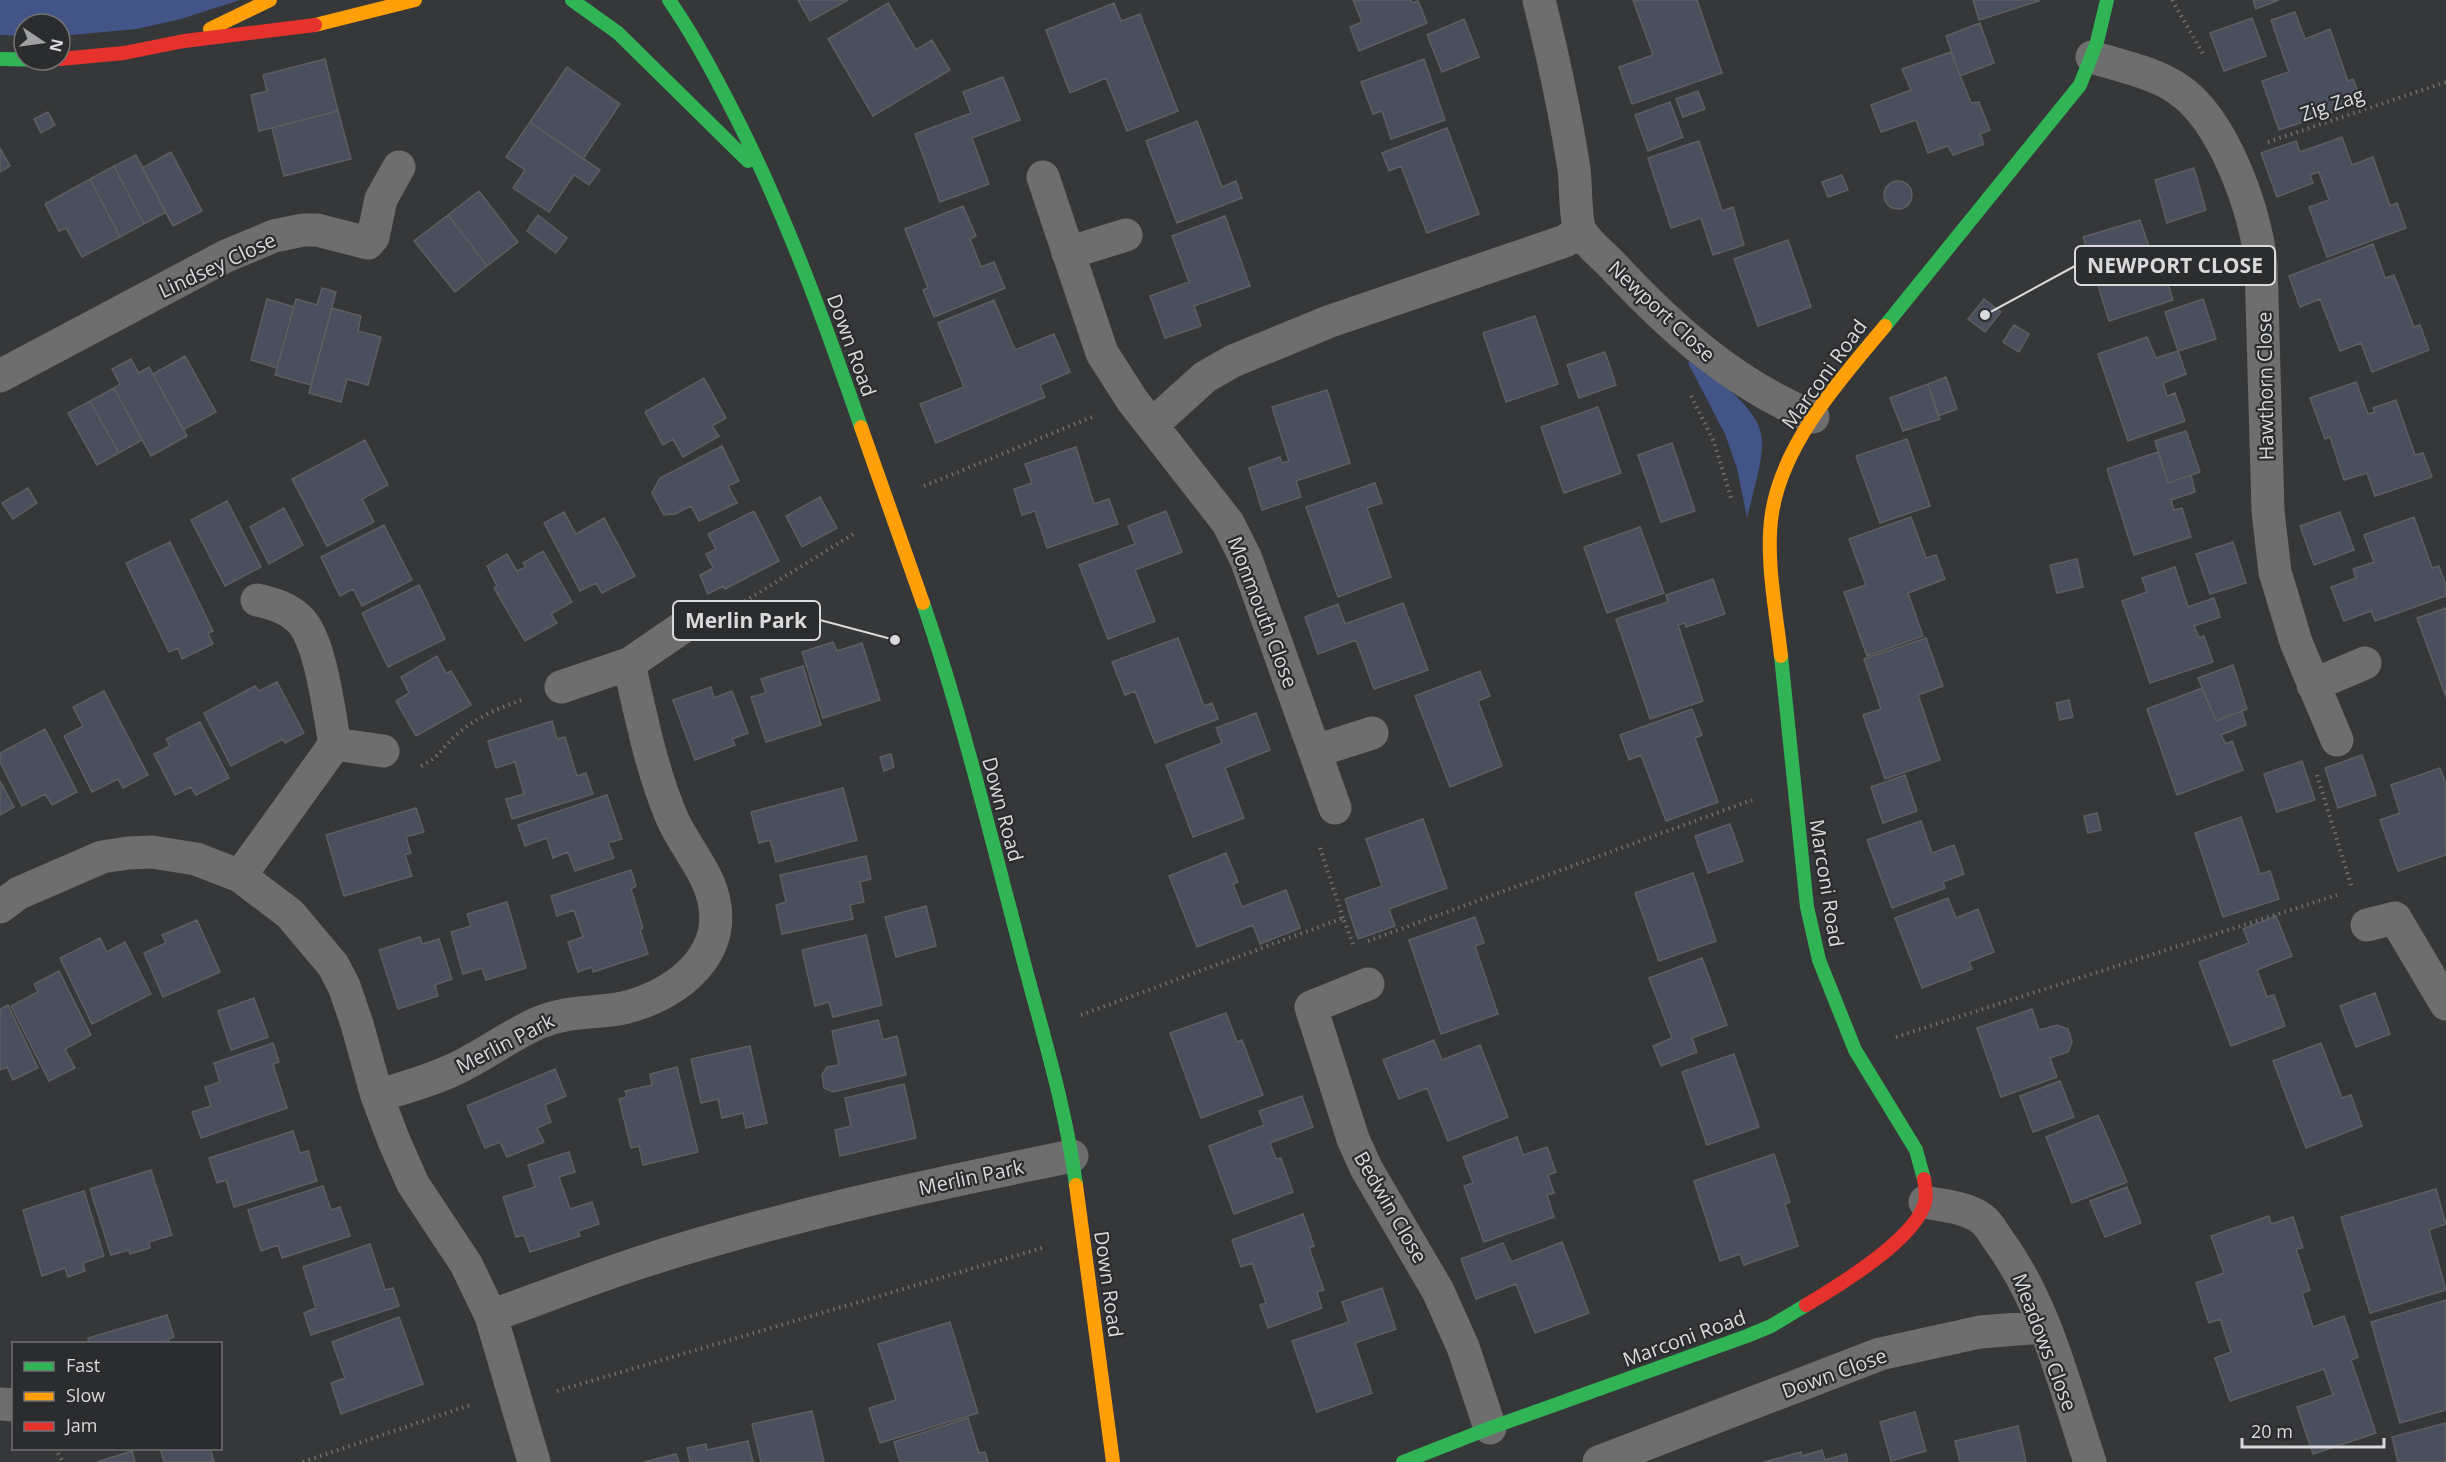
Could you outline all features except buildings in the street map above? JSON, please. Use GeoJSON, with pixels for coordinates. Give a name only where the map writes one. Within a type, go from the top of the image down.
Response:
{"type":"FeatureCollection","features":[{"type":"Feature","properties":{"kind":"street"},"geometry":{"type":"LineString","coordinates":[[184,41],[270,0]]}},
{"type":"Feature","properties":{"kind":"street"},"geometry":{"type":"LineString","coordinates":[[72,58],[124,53],[184,41],[313,26],[415,0]]}},
{"type":"Feature","properties":{"kind":"street","name":"Down Road"},"geometry":{"type":"LineString","coordinates":[[572,0],[618,33],[744,157],[771,187]]}},
{"type":"Feature","properties":{"kind":"street","name":"Down Road"},"geometry":{"type":"LineString","coordinates":[[669,0],[708,61],[771,187],[822,315],[933,635],[979,793],[1072,1156],[1113,1462]]}},
{"type":"Feature","properties":{"kind":"street"},"geometry":{"type":"LineString","coordinates":[[1142,412],[1233,361],[1328,321],[1565,241],[1580,231],[1564,110],[1539,0]]}},
{"type":"Feature","properties":{"kind":"street","name":"Marconi Road"},"geometry":{"type":"LineString","coordinates":[[1403,1462],[1771,1326],[1835,1288],[1886,1252],[1913,1225],[1925,1202],[1926,1189],[1916,1150],[1855,1050],[1832,996],[1813,941],[1793,785],[1771,555],[1772,513],[1787,464],[1813,417],[1849,368],[2079,85],[2092,57],[2107,0]]}},
{"type":"Feature","properties":{"kind":"street","name":"Hawthorn Close"},"geometry":{"type":"LineString","coordinates":[[2092,57],[2156,77],[2177,88],[2204,114],[2228,155],[2252,215],[2260,247],[2268,511],[2275,572],[2289,622],[2337,740]]}},
{"type":"Feature","properties":{"kind":"street","name":"Lindsey Close"},"geometry":{"type":"LineString","coordinates":[[0,376],[226,256],[274,236],[303,230],[317,230],[368,243],[373,237],[382,194],[399,166]]}},
{"type":"Feature","properties":{"kind":"street","name":"Monmouth Close"},"geometry":{"type":"LineString","coordinates":[[1044,177],[1097,342],[1107,362],[1142,412],[1228,523],[1238,540],[1335,808]]}},
{"type":"Feature","properties":{"kind":"street","name":"Newport Close"},"geometry":{"type":"LineString","coordinates":[[1580,231],[1686,339],[1754,388],[1777,402],[1813,417]]}},
{"type":"Feature","properties":{"kind":"street"},"geometry":{"type":"LineString","coordinates":[[1068,253],[1126,235]]}},
{"type":"Feature","properties":{"kind":"street"},"geometry":{"type":"LineString","coordinates":[[240,876],[335,744],[311,636],[301,620],[283,607],[257,600]]}},
{"type":"Feature","properties":{"kind":"street"},"geometry":{"type":"LineString","coordinates":[[561,687],[628,664],[680,629]]}},
{"type":"Feature","properties":{"kind":"street"},"geometry":{"type":"LineString","coordinates":[[2313,685],[2365,663]]}},
{"type":"Feature","properties":{"kind":"street","name":"Merlin Park"},"geometry":{"type":"LineString","coordinates":[[377,1096],[454,1070],[492,1047],[553,1017],[568,1013],[623,1008],[650,999],[676,985],[705,956],[715,931],[715,906],[710,887],[672,818],[657,777],[628,664]]}},
{"type":"Feature","properties":{"kind":"street"},"geometry":{"type":"LineString","coordinates":[[1316,751],[1372,733]]}},
{"type":"Feature","properties":{"kind":"street"},"geometry":{"type":"LineString","coordinates":[[335,744],[383,751]]}},
{"type":"Feature","properties":{"kind":"street"},"geometry":{"type":"LineString","coordinates":[[0,907],[19,893],[102,857],[152,852],[196,859],[240,876],[290,914],[333,964],[344,986],[357,1024],[377,1096],[413,1184],[466,1264],[491,1316],[534,1462]]}},
{"type":"Feature","properties":{"kind":"street"},"geometry":{"type":"LineString","coordinates":[[2367,925],[2395,918],[2446,1004]]}},
{"type":"Feature","properties":{"kind":"street","name":"Bedwin Close"},"geometry":{"type":"LineString","coordinates":[[1368,984],[1311,1007],[1353,1140],[1366,1168],[1438,1291],[1463,1347],[1490,1428]]}},
{"type":"Feature","properties":{"kind":"street","name":"Merlin Park"},"geometry":{"type":"LineString","coordinates":[[491,1316],[633,1265],[792,1219],[946,1182],[1072,1156]]}},
{"type":"Feature","properties":{"kind":"street","name":"Meadows Close"},"geometry":{"type":"LineString","coordinates":[[1925,1202],[1966,1211],[1985,1221],[2018,1270],[2044,1327],[2090,1462]]}},
{"type":"Feature","properties":{"kind":"street","name":"Down Close"},"geometry":{"type":"LineString","coordinates":[[1599,1462],[1635,1456],[1880,1354],[1980,1332],[2044,1327]]}},
{"type":"Feature","properties":{"kind":"path","name":"Zig Zag"},"geometry":{"type":"LineString","coordinates":[[2228,155],[2446,82]]}},
{"type":"Feature","properties":{"kind":"path"},"geometry":{"type":"LineString","coordinates":[[1689,392],[1714,442],[1732,503]]}},
{"type":"Feature","properties":{"kind":"path"},"geometry":{"type":"LineString","coordinates":[[680,629],[742,603],[849,538],[887,501],[1142,412]]}},
{"type":"Feature","properties":{"kind":"path"},"geometry":{"type":"LineString","coordinates":[[383,751],[381,771],[395,774],[413,770],[439,756],[454,738],[478,719],[503,706],[561,687]]}},
{"type":"Feature","properties":{"kind":"path"},"geometry":{"type":"LineString","coordinates":[[2337,740],[2313,764],[2352,890]]}},
{"type":"Feature","properties":{"kind":"path"},"geometry":{"type":"LineString","coordinates":[[1335,808],[1335,819],[1316,834],[1353,946],[1793,785]]}},
{"type":"Feature","properties":{"kind":"path"},"geometry":{"type":"LineString","coordinates":[[1855,1050],[2342,894]]}},
{"type":"Feature","properties":{"kind":"path"},"geometry":{"type":"LineString","coordinates":[[1041,1029],[1343,918]]}},
{"type":"Feature","properties":{"kind":"path"},"geometry":{"type":"LineString","coordinates":[[303,1462],[516,1396],[1083,1236]]}},
{"type":"Feature","properties":{"kind":"shaded area"},"geometry":{"type":"Polygon","coordinates":[[[0,0],[240,0],[181,19],[137,29],[72,35],[72,12],[12,12],[12,36],[0,35],[0,0]]]}},
{"type":"Feature","properties":{"kind":"shaded area"},"geometry":{"type":"Polygon","coordinates":[[[1691,360],[1734,394],[1753,415],[1759,427],[1762,439],[1761,457],[1747,518],[1737,468],[1725,434],[1688,363],[1691,360]]]}},
{"type":"Feature","properties":{"kind":"traffic: fast"},"geometry":{"type":"LineString","coordinates":[[572,0],[618,33],[748,161]]}},
{"type":"Feature","properties":{"kind":"traffic: fast"},"geometry":{"type":"LineString","coordinates":[[669,0],[714,75],[774,197],[861,427]]}},
{"type":"Feature","properties":{"kind":"traffic: fast"},"geometry":{"type":"LineString","coordinates":[[1885,326],[2080,85],[2097,42],[2107,0]]}},
{"type":"Feature","properties":{"kind":"traffic: fast"},"geometry":{"type":"LineString","coordinates":[[0,59],[12,59]]}},
{"type":"Feature","properties":{"kind":"traffic: fast"},"geometry":{"type":"LineString","coordinates":[[923,603],[961,725],[1050,1058],[1065,1122],[1076,1185]]}},
{"type":"Feature","properties":{"kind":"traffic: fast"},"geometry":{"type":"LineString","coordinates":[[1781,656],[1807,907],[1819,960],[1855,1050],[1916,1150],[1924,1179]]}},
{"type":"Feature","properties":{"kind":"traffic: fast"},"geometry":{"type":"LineString","coordinates":[[1403,1462],[1490,1428],[1747,1336],[1771,1326],[1806,1305]]}},
{"type":"Feature","properties":{"kind":"traffic: slow"},"geometry":{"type":"LineString","coordinates":[[210,29],[270,0]]}},
{"type":"Feature","properties":{"kind":"traffic: slow"},"geometry":{"type":"LineString","coordinates":[[315,25],[415,0]]}},
{"type":"Feature","properties":{"kind":"traffic: slow"},"geometry":{"type":"LineString","coordinates":[[1781,656],[1770,548],[1772,513],[1778,487],[1788,461],[1816,413],[1885,326]]}},
{"type":"Feature","properties":{"kind":"traffic: slow"},"geometry":{"type":"LineString","coordinates":[[861,427],[923,603]]}},
{"type":"Feature","properties":{"kind":"traffic: slow"},"geometry":{"type":"LineString","coordinates":[[1076,1185],[1113,1462]]}},
{"type":"Feature","properties":{"kind":"traffic: jam"},"geometry":{"type":"LineString","coordinates":[[72,58],[124,53],[184,41],[315,25]]}},
{"type":"Feature","properties":{"kind":"traffic: jam"},"geometry":{"type":"LineString","coordinates":[[1806,1305],[1855,1274],[1892,1246],[1907,1231],[1919,1216],[1925,1202],[1924,1179]]}},
{"type":"Feature","properties":{"kind":"place","name":"NEWPORT CLOSE"},"geometry":{"type":"Point","coordinates":[1985,315]}},
{"type":"Feature","properties":{"kind":"place","name":"Merlin Park"},"geometry":{"type":"Point","coordinates":[895,640]}}]}
